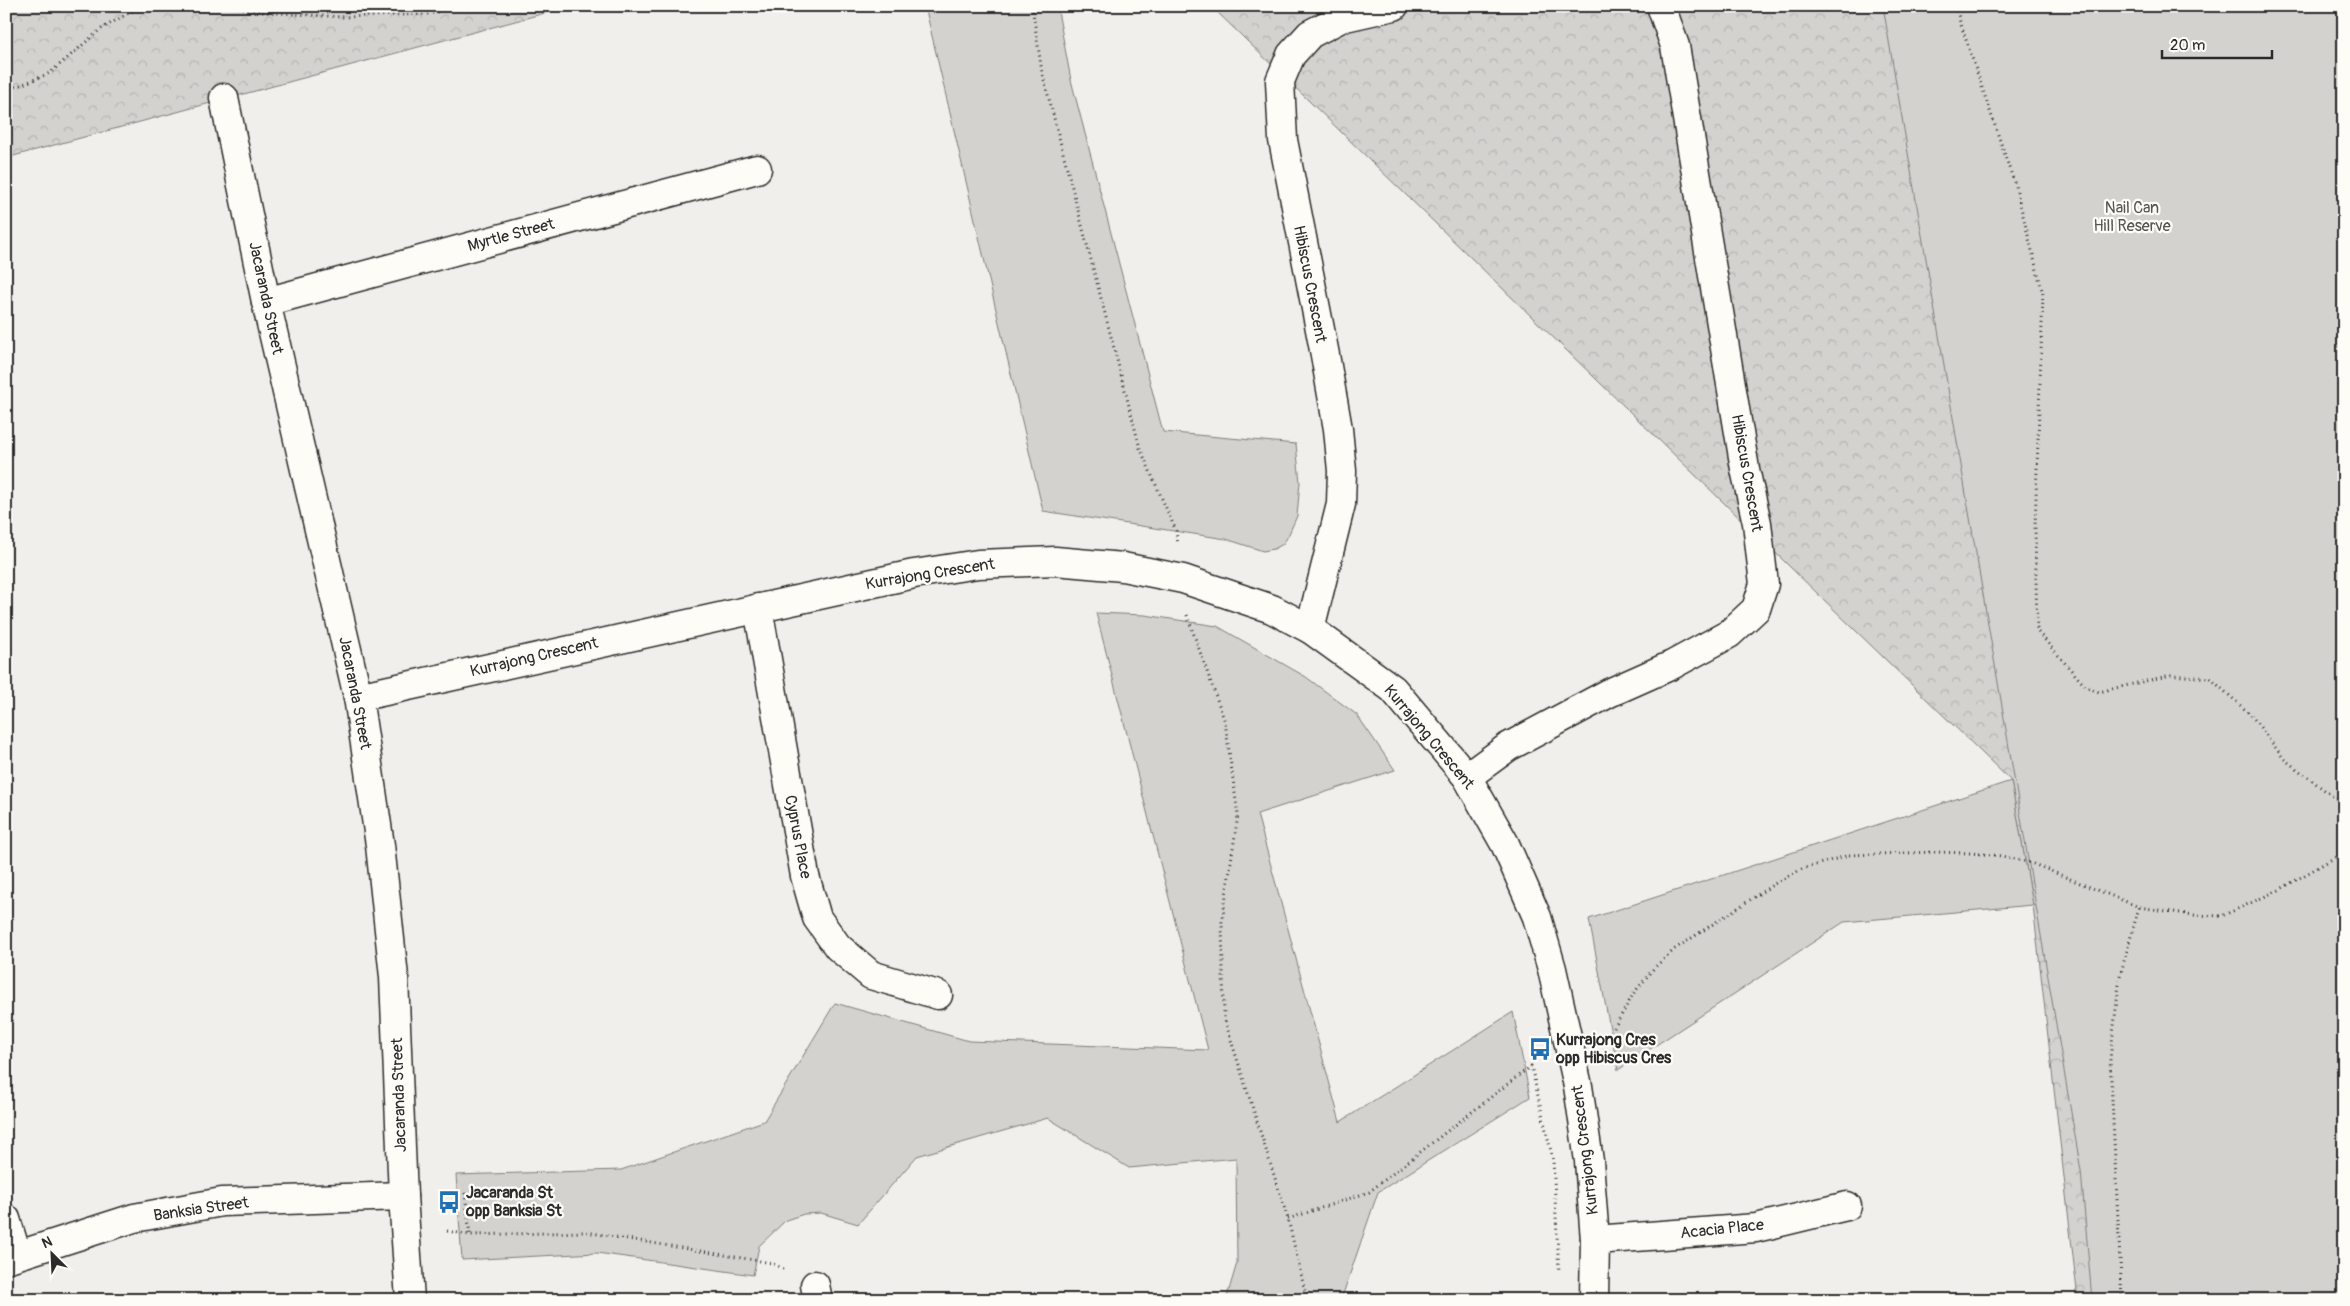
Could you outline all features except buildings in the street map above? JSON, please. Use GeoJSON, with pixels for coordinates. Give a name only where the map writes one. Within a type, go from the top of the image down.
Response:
{"type":"FeatureCollection","features":[{"type":"Feature","properties":{"kind":"street","name":"Hibiscus Crescent"},"geometry":{"type":"LineString","coordinates":[[1310,629],[1340,504],[1342,471],[1338,429],[1325,355],[1284,147],[1280,109],[1280,81],[1290,55],[1310,34],[1341,18],[1394,6]]}},
{"type":"Feature","properties":{"kind":"street","name":"Hibiscus Crescent"},"geometry":{"type":"LineString","coordinates":[[1467,777],[1508,747],[1609,693],[1672,665],[1729,634],[1756,608],[1764,584],[1757,523],[1745,469],[1677,56],[1661,6]]}},
{"type":"Feature","properties":{"kind":"street","name":"Jacaranda Street"},"geometry":{"type":"LineString","coordinates":[[224,98],[266,302],[358,697],[380,845],[394,976],[403,1196],[410,1300]]}},
{"type":"Feature","properties":{"kind":"street","name":"Myrtle Street"},"geometry":{"type":"LineString","coordinates":[[266,302],[757,169]]}},
{"type":"Feature","properties":{"kind":"street","name":"Kurrajong Crescent"},"geometry":{"type":"LineString","coordinates":[[358,697],[914,574],[978,564],[1055,561],[1123,567],[1183,579],[1272,609],[1310,629],[1393,689],[1467,777],[1508,852],[1537,917],[1552,968],[1578,1086],[1589,1162],[1595,1240],[1594,1300]]}},
{"type":"Feature","properties":{"kind":"street","name":"Cyprus Place"},"geometry":{"type":"LineString","coordinates":[[758,608],[805,876],[817,918],[838,947],[871,975],[938,995]]}},
{"type":"Feature","properties":{"kind":"street","name":"Banksia Street"},"geometry":{"type":"LineString","coordinates":[[12,1257],[134,1218],[222,1202],[403,1196]]}},
{"type":"Feature","properties":{"kind":"street","name":"Acacia Place"},"geometry":{"type":"LineString","coordinates":[[1595,1240],[1756,1228],[1847,1206]]}},
{"type":"Feature","properties":{"kind":"street"},"geometry":{"type":"LineString","coordinates":[[6,1219],[12,1257]]}},
{"type":"Feature","properties":{"kind":"path"},"geometry":{"type":"LineString","coordinates":[[6,91],[50,73],[101,29],[141,6]]}},
{"type":"Feature","properties":{"kind":"path"},"geometry":{"type":"LineString","coordinates":[[233,6],[263,12],[343,17],[430,14],[456,6]]}},
{"type":"Feature","properties":{"kind":"path"},"geometry":{"type":"LineString","coordinates":[[1032,6],[1042,72],[1140,448],[1176,531],[1188,622],[1224,722],[1238,814],[1222,922],[1224,1018],[1288,1219],[1307,1300]]}},
{"type":"Feature","properties":{"kind":"path"},"geometry":{"type":"LineString","coordinates":[[1956,6],[2016,188],[2043,294],[2035,527],[2037,631],[2086,687],[2098,692],[2171,675],[2210,678],[2251,715],[2284,759],[2344,805]]}},
{"type":"Feature","properties":{"kind":"path"},"geometry":{"type":"LineString","coordinates":[[1614,1028],[1634,993],[1654,968],[1675,949],[1746,900],[1802,869],[1849,855],[1936,852],[2002,856],[2031,863],[2139,907],[2194,915],[2222,916],[2278,890],[2344,852]]}},
{"type":"Feature","properties":{"kind":"path"},"geometry":{"type":"LineString","coordinates":[[2122,1300],[2110,1059],[2120,976],[2139,907]]}},
{"type":"Feature","properties":{"kind":"path"},"geometry":{"type":"LineString","coordinates":[[1288,1219],[1369,1192],[1531,1066],[1553,1160],[1559,1276]]}},
{"type":"Feature","properties":{"kind":"path"},"geometry":{"type":"LineString","coordinates":[[465,1193],[470,1235]]}},
{"type":"Feature","properties":{"kind":"path"},"geometry":{"type":"LineString","coordinates":[[447,1231],[470,1235],[586,1232],[772,1263],[816,1292]]}},
{"type":"Feature","properties":{"kind":"green space"},"geometry":{"type":"Polygon","coordinates":[[[6,6],[571,6],[6,158],[6,6]]]}},
{"type":"Feature","properties":{"kind":"green space"},"geometry":{"type":"Polygon","coordinates":[[[925,6],[1057,6],[1071,80],[1163,432],[1296,444],[1300,482],[1297,516],[1283,544],[1274,549],[1263,551],[1226,539],[1043,511],[925,6]]]}},
{"type":"Feature","properties":{"kind":"green space","name":"Nail Can Hill Reserve"},"geometry":{"type":"Polygon","coordinates":[[[1211,6],[2344,6],[2344,1300],[2078,1300],[2033,905],[2011,781],[1211,6]]]}},
{"type":"Feature","properties":{"kind":"green space","name":"Nail Can Hill Reserve"},"geometry":{"type":"Polygon","coordinates":[[[1883,6],[2344,6],[2344,1300],[2092,1300],[2081,1171],[1883,6]]]}},
{"type":"Feature","properties":{"kind":"green space"},"geometry":{"type":"Polygon","coordinates":[[[1096,613],[1145,615],[1217,626],[1306,677],[1357,715],[1395,770],[1257,814],[1340,1122],[1513,1012],[1530,1097],[1378,1192],[1341,1300],[1226,1300],[1237,1263],[1236,1158],[1129,1168],[1048,1118],[917,1156],[858,1224],[821,1213],[804,1214],[786,1220],[759,1246],[753,1275],[597,1253],[462,1260],[456,1175],[621,1170],[764,1121],[835,1003],[969,1041],[1208,1050],[1096,613]]]}},
{"type":"Feature","properties":{"kind":"green space"},"geometry":{"type":"Polygon","coordinates":[[[2011,781],[2033,905],[1844,922],[1618,1070],[1589,919],[2011,781]]]}},
{"type":"Feature","properties":{"kind":"place","name":"Kurrajong Cres opp Hibiscus Cres"},"geometry":{"type":"Point","coordinates":[1540,1049]}},
{"type":"Feature","properties":{"kind":"place","name":"Jacaranda St opp Banksia St"},"geometry":{"type":"Point","coordinates":[449,1202]}}]}
